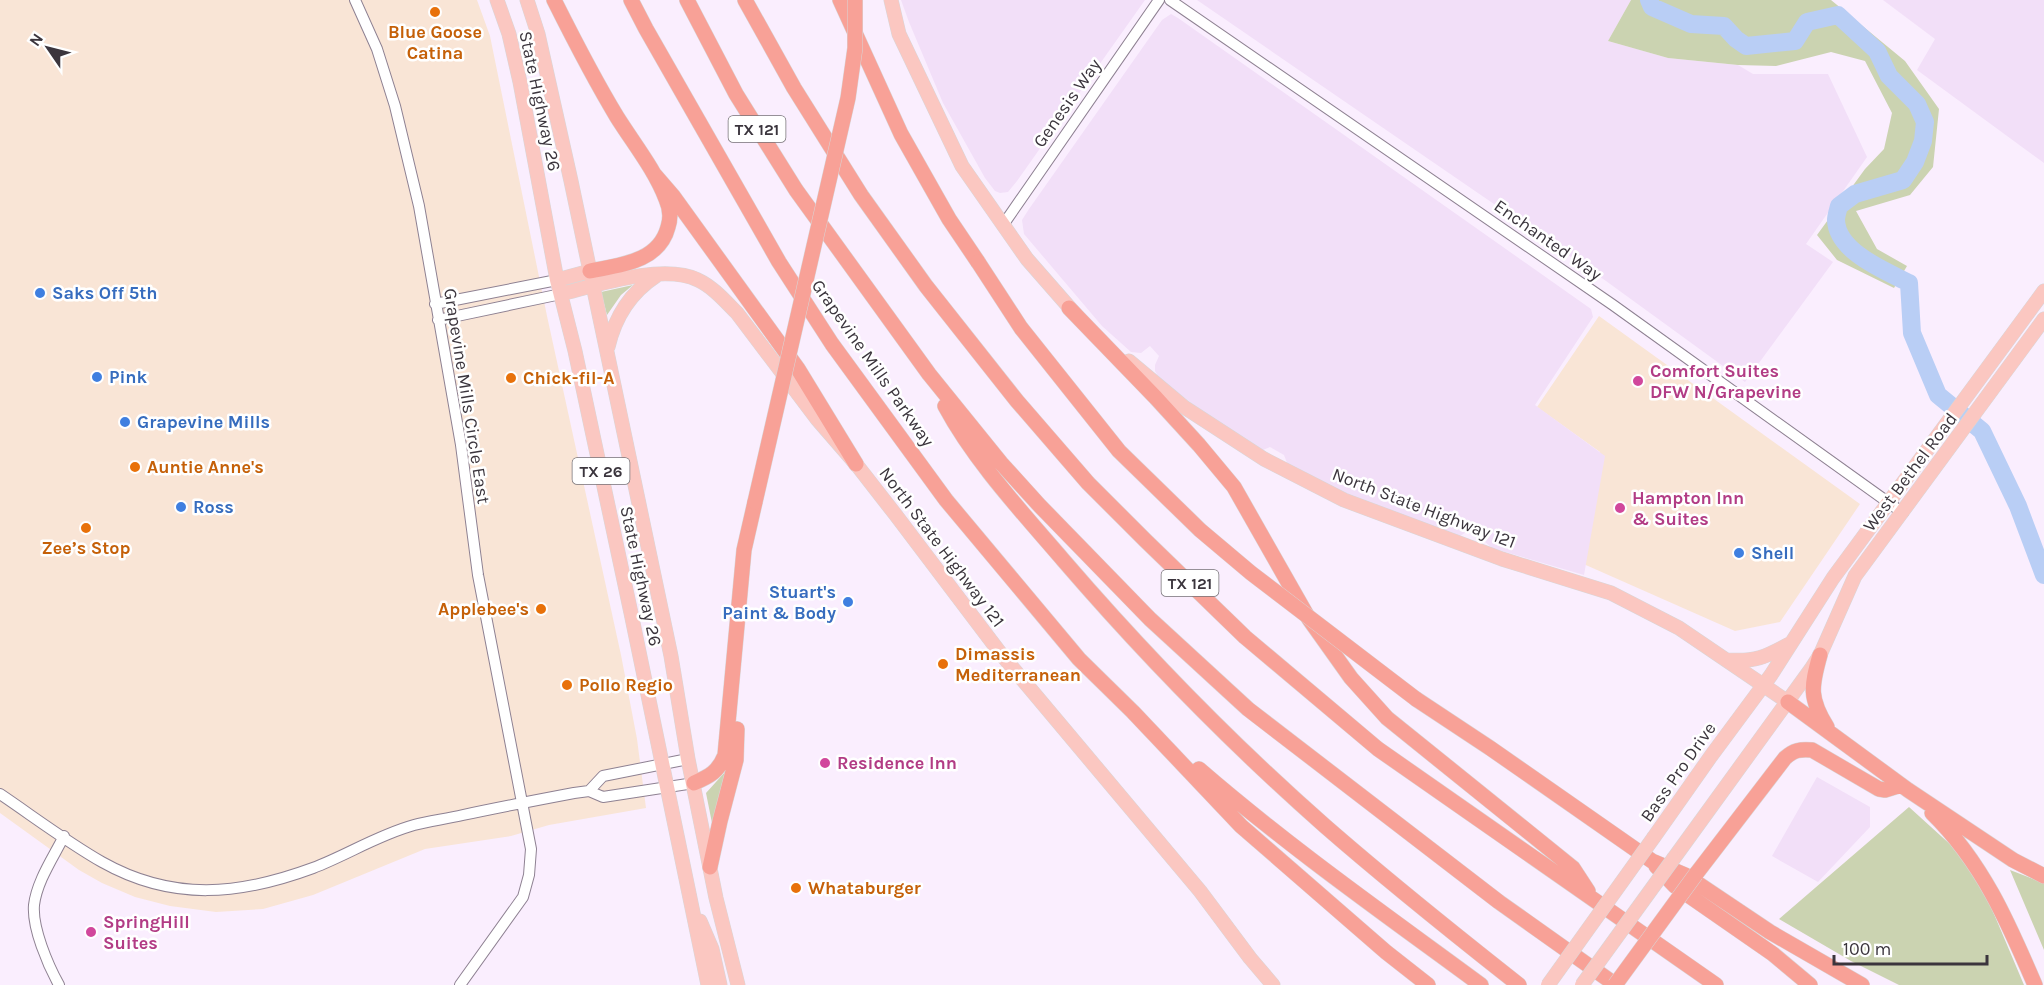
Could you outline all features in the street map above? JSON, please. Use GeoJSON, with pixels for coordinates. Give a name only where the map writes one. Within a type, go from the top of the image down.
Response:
{"type":"FeatureCollection","features":[{"type":"Feature","properties":{"kind":"highway"},"geometry":{"type":"LineString","coordinates":[[554,0],[585,62],[654,174],[669,208],[668,226],[660,244],[653,252],[638,260],[590,271]]}},
{"type":"Feature","properties":{"kind":"highway","name":"Grapevine Mills Parkway"},"geometry":{"type":"LineString","coordinates":[[631,0],[779,262],[832,344],[946,500],[1079,660],[1133,712]]}},
{"type":"Feature","properties":{"kind":"highway","name":"TX 121"},"geometry":{"type":"LineString","coordinates":[[687,0],[736,94],[772,153],[864,286],[929,374],[1001,463],[1071,539],[1149,618],[1240,701],[1498,902],[1615,985]]}},
{"type":"Feature","properties":{"kind":"highway","name":"TX 121"},"geometry":{"type":"LineString","coordinates":[[745,0],[794,88],[861,195],[926,286],[1010,392],[1088,483],[1245,637],[1378,749],[1716,985]]}},
{"type":"Feature","properties":{"kind":"highway"},"geometry":{"type":"LineString","coordinates":[[840,0],[901,134],[949,219],[1021,328],[1119,451],[1200,530],[1251,573],[1416,699],[1652,861],[1685,875],[1770,932],[1862,985]]}},
{"type":"Feature","properties":{"kind":"highway"},"geometry":{"type":"LineString","coordinates":[[694,783],[715,773],[725,755],[744,550],[848,98],[855,48],[855,0]]}},
{"type":"Feature","properties":{"kind":"highway"},"geometry":{"type":"LineString","coordinates":[[654,174],[673,196],[798,369],[856,464]]}},
{"type":"Feature","properties":{"kind":"highway"},"geometry":{"type":"LineString","coordinates":[[1069,308],[1199,445],[1234,487],[1309,619],[1365,694],[1409,737],[1574,868],[1591,896]]}},
{"type":"Feature","properties":{"kind":"highway"},"geometry":{"type":"LineString","coordinates":[[929,374],[956,426],[1010,498],[1115,620],[1215,724],[1333,833],[1414,902],[1519,985]]}},
{"type":"Feature","properties":{"kind":"highway"},"geometry":{"type":"LineString","coordinates":[[1820,655],[1815,672],[1813,701],[1832,734]]}},
{"type":"Feature","properties":{"kind":"highway"},"geometry":{"type":"LineString","coordinates":[[710,867],[736,760],[738,699],[735,659]]}},
{"type":"Feature","properties":{"kind":"highway"},"geometry":{"type":"LineString","coordinates":[[1788,702],[1904,788],[2013,860],[2044,876]]}},
{"type":"Feature","properties":{"kind":"highway"},"geometry":{"type":"LineString","coordinates":[[1133,712],[1241,826],[1386,952],[1428,985]]}},
{"type":"Feature","properties":{"kind":"highway"},"geometry":{"type":"LineString","coordinates":[[1133,712],[1244,807],[1326,871],[1481,985]]}},
{"type":"Feature","properties":{"kind":"highway"},"geometry":{"type":"LineString","coordinates":[[1615,985],[1785,758],[1801,749],[1812,750],[1879,789],[1904,788],[1938,819],[1978,867],[1997,899],[2035,985]]}},
{"type":"Feature","properties":{"kind":"highway"},"geometry":{"type":"LineString","coordinates":[[1652,861],[1675,886],[1773,954],[1810,985]]}},
{"type":"Feature","properties":{"kind":"main road","name":"State Highway 26"},"geometry":{"type":"LineString","coordinates":[[496,0],[509,34],[520,82],[557,280],[628,602],[708,985]]}},
{"type":"Feature","properties":{"kind":"main road","name":"State Highway 26"},"geometry":{"type":"LineString","coordinates":[[527,0],[538,34],[594,286],[671,656],[688,759],[716,898],[738,985]]}},
{"type":"Feature","properties":{"kind":"main road","name":"North State Highway 121"},"geometry":{"type":"LineString","coordinates":[[891,0],[899,34],[962,166],[1027,259],[1069,308],[1175,400],[1264,459],[1344,500],[1502,559],[1611,592],[1679,628],[1788,702]]}},
{"type":"Feature","properties":{"kind":"main road"},"geometry":{"type":"LineString","coordinates":[[557,280],[590,271]]}},
{"type":"Feature","properties":{"kind":"main road"},"geometry":{"type":"LineString","coordinates":[[607,352],[612,328],[626,304],[644,283],[660,273]]}},
{"type":"Feature","properties":{"kind":"main road","name":"North State Highway 121"},"geometry":{"type":"LineString","coordinates":[[561,294],[660,273],[696,278],[723,298],[817,420],[856,464],[1001,654],[1200,891],[1273,985]]}},
{"type":"Feature","properties":{"kind":"main road","name":"West Bethel Road"},"geometry":{"type":"LineString","coordinates":[[1833,578],[2044,291]]}},
{"type":"Feature","properties":{"kind":"main road","name":"West Bethel Road"},"geometry":{"type":"LineString","coordinates":[[1820,655],[1855,576],[1873,549],[1903,513],[2044,319]]}},
{"type":"Feature","properties":{"kind":"main road","name":"Bass Pro Drive"},"geometry":{"type":"LineString","coordinates":[[1548,985],[1763,686],[1833,578]]}},
{"type":"Feature","properties":{"kind":"main road"},"geometry":{"type":"LineString","coordinates":[[1726,660],[1765,658],[1792,642]]}},
{"type":"Feature","properties":{"kind":"main road"},"geometry":{"type":"LineString","coordinates":[[1582,985],[1820,655]]}},
{"type":"Feature","properties":{"kind":"main road"},"geometry":{"type":"LineString","coordinates":[[691,906],[703,925],[712,949],[720,985]]}},
{"type":"Feature","properties":{"kind":"street","name":"Grapevine Mills Circle East"},"geometry":{"type":"LineString","coordinates":[[355,0],[377,49],[395,106],[419,206],[461,446],[478,575],[524,803],[531,849],[530,875],[522,897],[460,985]]}},
{"type":"Feature","properties":{"kind":"street","name":"Genesis Way"},"geometry":{"type":"LineString","coordinates":[[1004,225],[1159,0]]}},
{"type":"Feature","properties":{"kind":"street","name":"Enchanted Way"},"geometry":{"type":"LineString","coordinates":[[1170,0],[1613,305],[1903,513]]}},
{"type":"Feature","properties":{"kind":"street"},"geometry":{"type":"LineString","coordinates":[[435,304],[557,280]]}},
{"type":"Feature","properties":{"kind":"street"},"geometry":{"type":"LineString","coordinates":[[438,320],[561,294]]}},
{"type":"Feature","properties":{"kind":"street"},"geometry":{"type":"LineString","coordinates":[[589,791],[603,777],[688,759]]}},
{"type":"Feature","properties":{"kind":"street"},"geometry":{"type":"LineString","coordinates":[[0,794],[104,863],[151,882],[197,891],[219,891],[264,884],[314,868],[414,825],[589,791],[603,797],[694,783]]}},
{"type":"Feature","properties":{"kind":"street"},"geometry":{"type":"LineString","coordinates":[[59,985],[51,970],[39,935],[34,906],[41,881],[64,837]]}},
{"type":"Feature","properties":{"kind":"shaded area"},"geometry":{"type":"Polygon","coordinates":[[[0,0],[477,0],[490,36],[547,316],[621,655],[637,739],[646,808],[549,825],[511,836],[425,849],[313,895],[263,909],[216,912],[170,906],[135,897],[102,883],[79,870],[0,813],[0,0]]]}},
{"type":"Feature","properties":{"kind":"shaded area"},"geometry":{"type":"Polygon","coordinates":[[[901,0],[1145,0],[1017,181],[1008,192],[1000,193],[995,191],[985,178],[943,103],[901,0]]]}},
{"type":"Feature","properties":{"kind":"shaded area"},"geometry":{"type":"Polygon","coordinates":[[[1197,0],[1631,0],[1608,41],[1668,58],[1738,65],[1753,74],[1828,74],[1867,157],[1806,244],[1833,262],[1745,382],[1606,281],[1197,0]]]}},
{"type":"Feature","properties":{"kind":"shaded area"},"geometry":{"type":"Polygon","coordinates":[[[1883,0],[2044,0],[2044,163],[1917,70],[1935,39],[1883,0]]]}},
{"type":"Feature","properties":{"kind":"shaded area"},"geometry":{"type":"Polygon","coordinates":[[[1171,14],[1591,309],[1593,317],[1535,405],[1605,456],[1584,575],[1492,548],[1484,541],[1483,535],[1468,531],[1460,536],[1452,536],[1352,499],[1287,463],[1284,455],[1270,447],[1263,450],[1256,448],[1208,416],[1159,378],[1155,365],[1159,356],[1150,346],[1141,353],[1131,352],[1102,326],[1024,234],[1022,220],[1029,209],[1162,20],[1171,14]]]}},
{"type":"Feature","properties":{"kind":"shaded area"},"geometry":{"type":"Polygon","coordinates":[[[1599,316],[1860,504],[1780,622],[1735,631],[1579,562],[1600,452],[1537,407],[1599,316]]]}},
{"type":"Feature","properties":{"kind":"shaded area"},"geometry":{"type":"Polygon","coordinates":[[[1817,777],[1870,807],[1870,827],[1818,882],[1772,856],[1817,777]]]}},
{"type":"Feature","properties":{"kind":"green space"},"geometry":{"type":"Polygon","coordinates":[[[1631,0],[1831,0],[1905,61],[1939,109],[1933,167],[1910,195],[1856,211],[1877,249],[1907,266],[1894,288],[1837,260],[1817,235],[1865,169],[1884,149],[1892,113],[1865,61],[1831,52],[1776,66],[1738,65],[1668,58],[1608,41],[1631,0]]]}},
{"type":"Feature","properties":{"kind":"green space"},"geometry":{"type":"Polygon","coordinates":[[[633,285],[621,295],[607,315],[601,292],[633,285]]]}},
{"type":"Feature","properties":{"kind":"green space"},"geometry":{"type":"Polygon","coordinates":[[[725,772],[712,823],[706,793],[725,772]]]}},
{"type":"Feature","properties":{"kind":"green space"},"geometry":{"type":"Polygon","coordinates":[[[1909,807],[1963,856],[1983,888],[2024,985],[1899,985],[1851,961],[1779,919],[1909,807]]]}},
{"type":"Feature","properties":{"kind":"green space"},"geometry":{"type":"Polygon","coordinates":[[[2010,870],[2044,883],[2044,950],[2010,870]]]}},
{"type":"Feature","properties":{"kind":"waterway"},"geometry":{"type":"LineString","coordinates":[[1649,0],[1652,7],[1691,24],[1724,26],[1746,46],[1795,41],[1807,22],[1838,15],[1877,51],[1889,76],[1917,104],[1925,122],[1923,141],[1915,162],[1903,180],[1855,194],[1839,206],[1836,220],[1838,231],[1853,251],[1909,283],[1912,333],[1938,395],[1982,431],[2018,506],[2044,575]]}},
{"type":"Feature","properties":{"kind":"place","name":"Blue Goose Catina"},"geometry":{"type":"Point","coordinates":[435,12]}},
{"type":"Feature","properties":{"kind":"place","name":"Saks Off 5th"},"geometry":{"type":"Point","coordinates":[40,293]}},
{"type":"Feature","properties":{"kind":"place","name":"Pink"},"geometry":{"type":"Point","coordinates":[97,377]}},
{"type":"Feature","properties":{"kind":"place","name":"Chick-fil-A"},"geometry":{"type":"Point","coordinates":[511,378]}},
{"type":"Feature","properties":{"kind":"place","name":"Comfort Suites DFW N/Grapevine"},"geometry":{"type":"Point","coordinates":[1638,381]}},
{"type":"Feature","properties":{"kind":"place","name":"Grapevine Mills"},"geometry":{"type":"Point","coordinates":[125,422]}},
{"type":"Feature","properties":{"kind":"place","name":"Auntie Anne's"},"geometry":{"type":"Point","coordinates":[135,467]}},
{"type":"Feature","properties":{"kind":"place","name":"Ross"},"geometry":{"type":"Point","coordinates":[181,507]}},
{"type":"Feature","properties":{"kind":"place","name":"Hampton Inn & Suites"},"geometry":{"type":"Point","coordinates":[1620,508]}},
{"type":"Feature","properties":{"kind":"place","name":"Zee’s Stop"},"geometry":{"type":"Point","coordinates":[86,528]}},
{"type":"Feature","properties":{"kind":"place","name":"Shell"},"geometry":{"type":"Point","coordinates":[1739,553]}},
{"type":"Feature","properties":{"kind":"place","name":"Stuart's Paint & Body"},"geometry":{"type":"Point","coordinates":[848,602]}},
{"type":"Feature","properties":{"kind":"place","name":"Applebee's"},"geometry":{"type":"Point","coordinates":[541,609]}},
{"type":"Feature","properties":{"kind":"place","name":"Dimassis Mediterranean"},"geometry":{"type":"Point","coordinates":[943,664]}},
{"type":"Feature","properties":{"kind":"place","name":"Pollo Regio"},"geometry":{"type":"Point","coordinates":[567,685]}},
{"type":"Feature","properties":{"kind":"place","name":"Residence Inn"},"geometry":{"type":"Point","coordinates":[825,763]}},
{"type":"Feature","properties":{"kind":"place","name":"Whataburger"},"geometry":{"type":"Point","coordinates":[796,888]}},
{"type":"Feature","properties":{"kind":"place","name":"SpringHill Suites"},"geometry":{"type":"Point","coordinates":[91,932]}}]}
